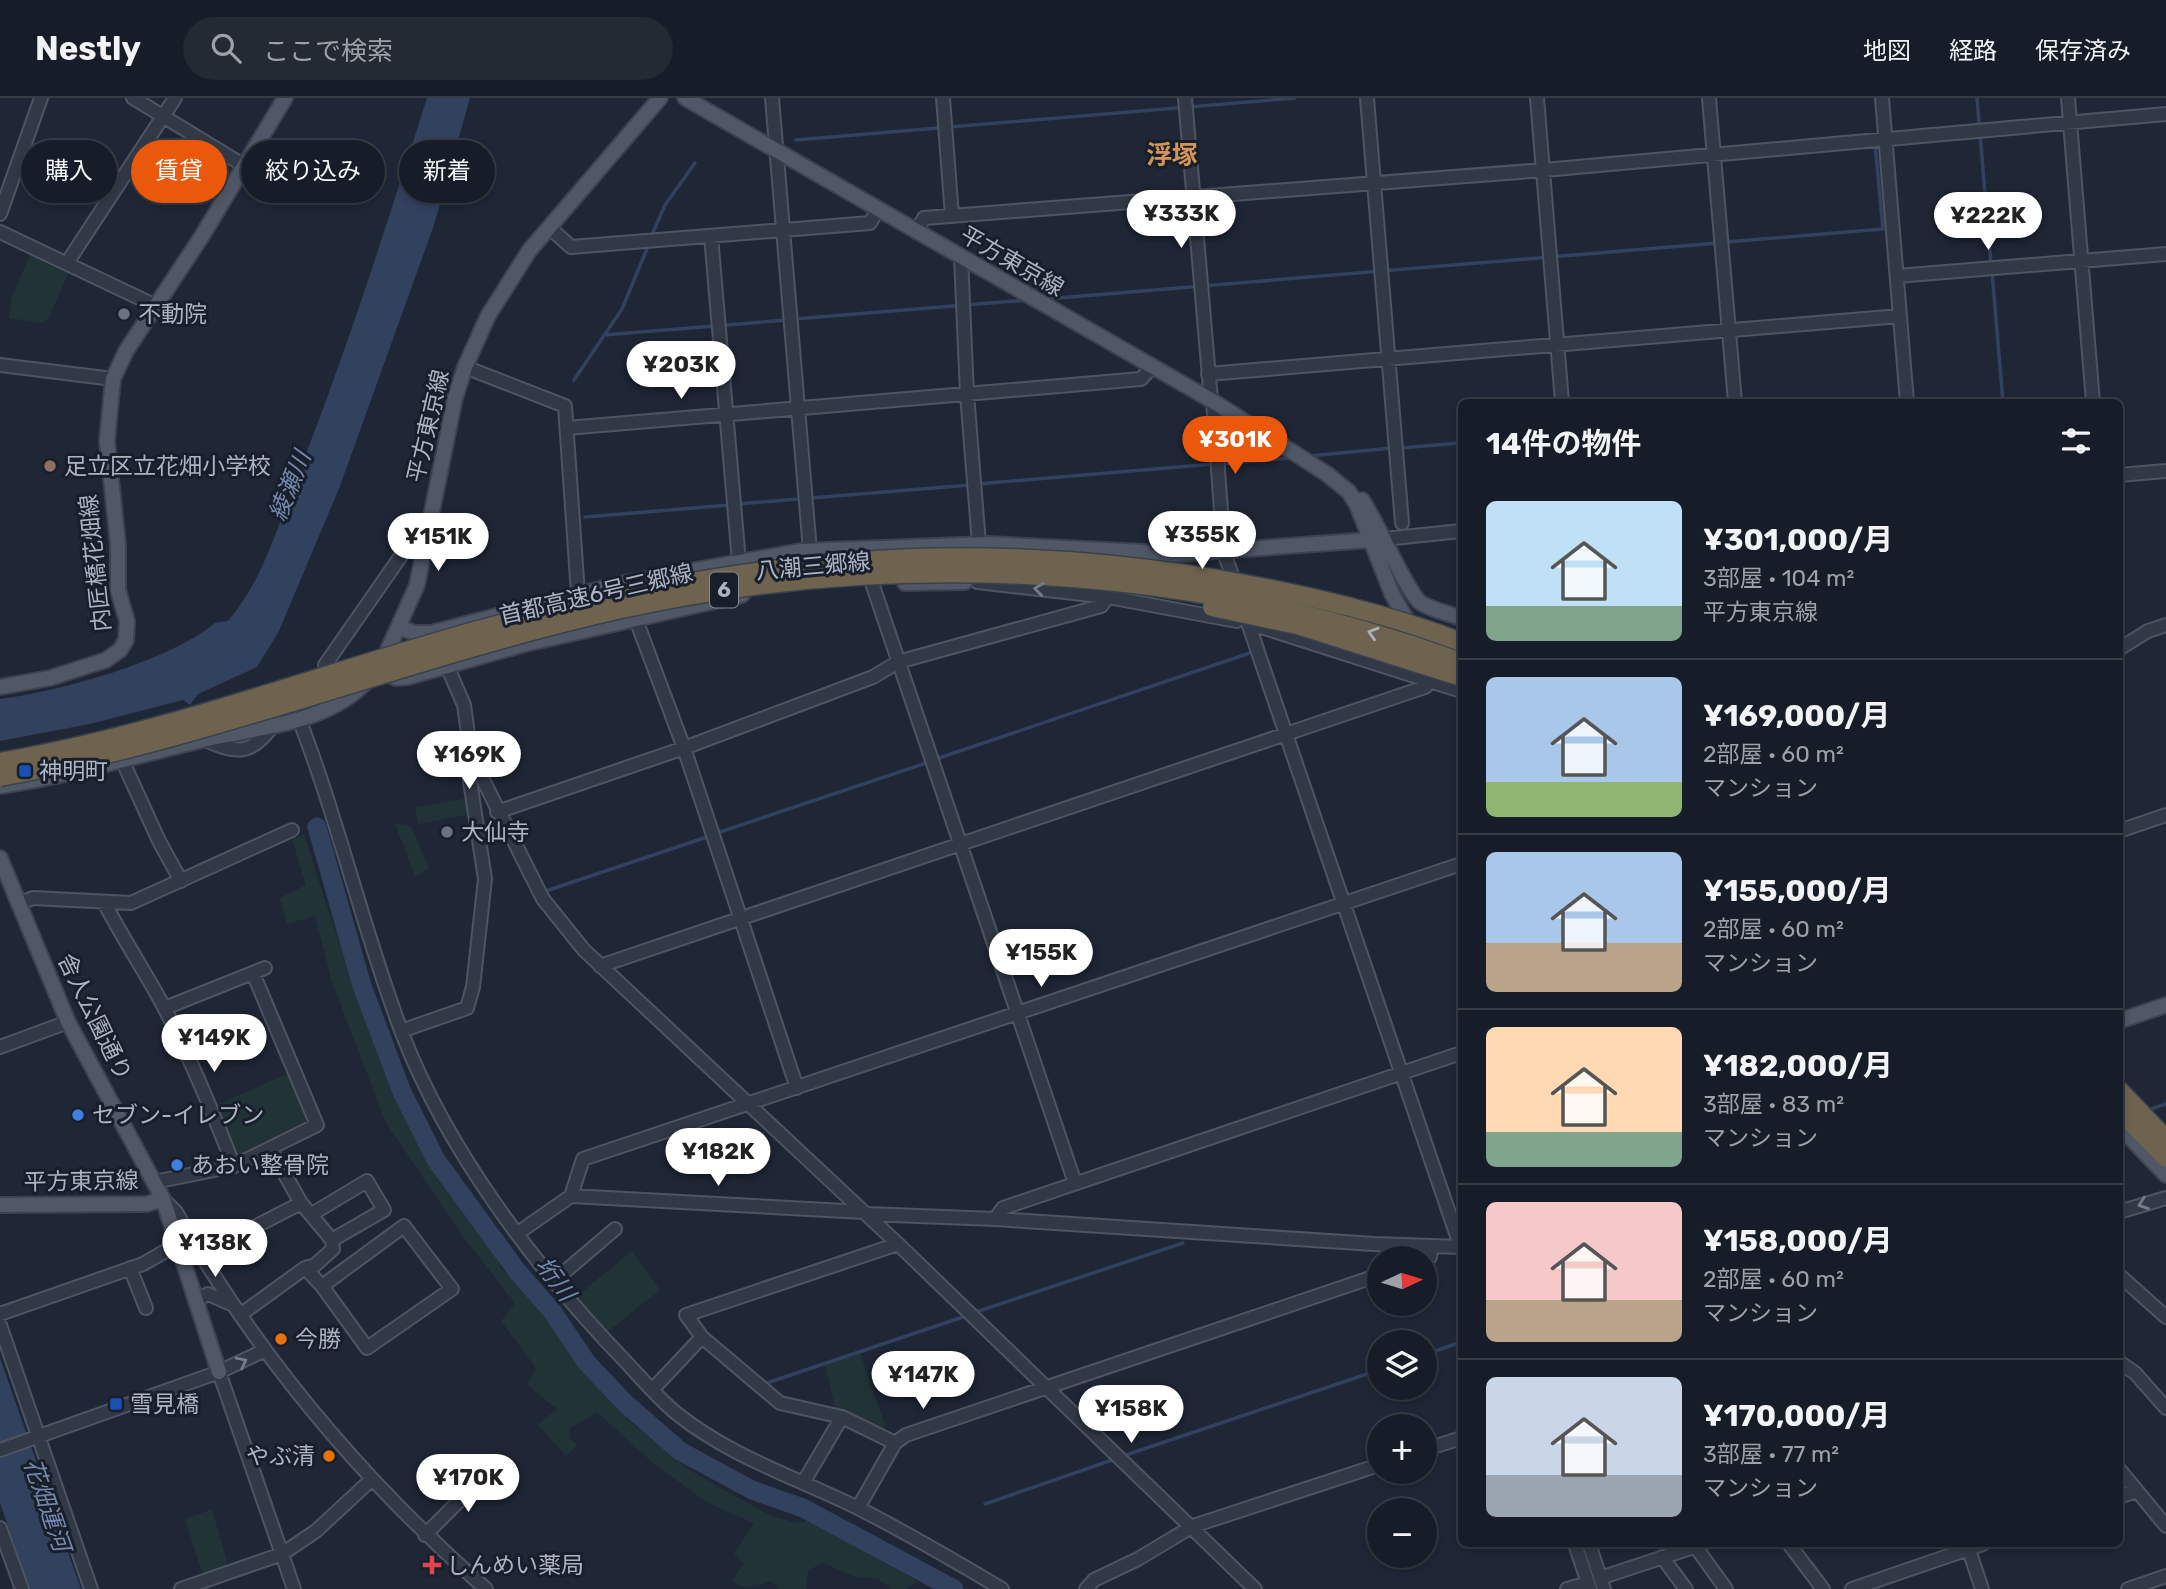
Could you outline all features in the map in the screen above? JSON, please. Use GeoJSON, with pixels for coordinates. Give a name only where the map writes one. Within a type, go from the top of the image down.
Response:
{"type":"FeatureCollection","features":[{"type":"Feature","properties":{"kind":"highway","name":"首都高速6号三郷線"},"geometry":{"type":"LineString","coordinates":[[0,762],[115,738],[474,632],[590,601],[724,575],[809,564],[915,557],[1080,560],[1165,569],[1335,603],[1458,641]]}},
{"type":"Feature","properties":{"kind":"highway"},"geometry":{"type":"LineString","coordinates":[[1165,569],[1268,577],[1324,589],[1458,630]]}},
{"type":"Feature","properties":{"kind":"highway"},"geometry":{"type":"LineString","coordinates":[[1043,575],[1077,587],[1152,595],[1297,625],[1458,676]]}},
{"type":"Feature","properties":{"kind":"highway","name":"首都高速6号三郷線"},"geometry":{"type":"LineString","coordinates":[[0,777],[104,755],[480,645],[617,610],[749,586],[851,576],[1043,575],[1230,598],[1278,607],[1377,634],[1458,661]]}},
{"type":"Feature","properties":{"kind":"highway"},"geometry":{"type":"LineString","coordinates":[[2123,1094],[2166,1137]]}},
{"type":"Feature","properties":{"kind":"highway"},"geometry":{"type":"LineString","coordinates":[[2123,1114],[2166,1158]]}},
{"type":"Feature","properties":{"kind":"main road","name":"内匠橋花畑線"},"geometry":{"type":"LineString","coordinates":[[259,140],[285,98]]}},
{"type":"Feature","properties":{"kind":"main road","name":"平方東京線"},"geometry":{"type":"LineString","coordinates":[[0,786],[60,777],[203,739],[299,719],[336,704],[364,684],[379,669],[417,585],[455,398],[465,367],[488,316],[510,277],[660,98]]}},
{"type":"Feature","properties":{"kind":"main road","name":"平方東京線"},"geometry":{"type":"LineString","coordinates":[[685,98],[1280,442],[1334,469],[1354,488],[1377,539],[1410,593],[1419,603],[1458,617]]}},
{"type":"Feature","properties":{"kind":"main road","name":"内匠橋花畑線"},"geometry":{"type":"LineString","coordinates":[[0,687],[50,678],[106,660],[120,650],[126,640],[127,621],[118,590],[118,544],[107,441],[113,379],[241,168]]}},
{"type":"Feature","properties":{"kind":"main road","name":"平方東京線"},"geometry":{"type":"LineString","coordinates":[[1377,539],[1392,594],[1418,640],[1442,662],[1458,668]]}},
{"type":"Feature","properties":{"kind":"main road","name":"八潮三郷線"},"geometry":{"type":"LineString","coordinates":[[400,627],[423,634],[578,594],[810,551],[979,544],[1178,554],[1377,539]]}},
{"type":"Feature","properties":{"kind":"main road","name":"八潮三郷線"},"geometry":{"type":"LineString","coordinates":[[379,669],[402,678],[635,617],[743,595],[872,583],[977,582],[1178,554]]}},
{"type":"Feature","properties":{"kind":"main road"},"geometry":{"type":"LineString","coordinates":[[517,609],[525,644]]}},
{"type":"Feature","properties":{"kind":"main road"},"geometry":{"type":"LineString","coordinates":[[379,669],[484,618]]}},
{"type":"Feature","properties":{"kind":"main road","name":"舎人公園通り"},"geometry":{"type":"LineString","coordinates":[[0,858],[6,890],[18,904],[68,1022],[163,1199],[219,1372]]}},
{"type":"Feature","properties":{"kind":"main road"},"geometry":{"type":"LineString","coordinates":[[2123,1020],[2166,1005]]}},
{"type":"Feature","properties":{"kind":"main road"},"geometry":{"type":"LineString","coordinates":[[2123,1089],[2166,1137]]}},
{"type":"Feature","properties":{"kind":"main road"},"geometry":{"type":"LineString","coordinates":[[2123,1130],[2166,1175]]}},
{"type":"Feature","properties":{"kind":"main road","name":"平方東京線"},"geometry":{"type":"LineString","coordinates":[[0,1205],[147,1204],[163,1199]]}},
{"type":"Feature","properties":{"kind":"street"},"geometry":{"type":"LineString","coordinates":[[0,215],[41,98]]}},
{"type":"Feature","properties":{"kind":"street"},"geometry":{"type":"LineString","coordinates":[[133,98],[241,164]]}},
{"type":"Feature","properties":{"kind":"street"},"geometry":{"type":"LineString","coordinates":[[67,264],[175,98]]}},
{"type":"Feature","properties":{"kind":"street"},"geometry":{"type":"LineString","coordinates":[[772,98],[810,551]]}},
{"type":"Feature","properties":{"kind":"street"},"geometry":{"type":"LineString","coordinates":[[943,98],[953,216]]}},
{"type":"Feature","properties":{"kind":"street"},"geometry":{"type":"LineString","coordinates":[[1185,98],[1224,552],[1458,1238]]}},
{"type":"Feature","properties":{"kind":"street"},"geometry":{"type":"LineString","coordinates":[[1367,98],[1402,523]]}},
{"type":"Feature","properties":{"kind":"street"},"geometry":{"type":"LineString","coordinates":[[1537,98],[1562,399]]}},
{"type":"Feature","properties":{"kind":"street"},"geometry":{"type":"LineString","coordinates":[[1709,98],[1735,399]]}},
{"type":"Feature","properties":{"kind":"street"},"geometry":{"type":"LineString","coordinates":[[1882,98],[1907,399]]}},
{"type":"Feature","properties":{"kind":"street"},"geometry":{"type":"LineString","coordinates":[[2068,98],[2093,399]]}},
{"type":"Feature","properties":{"kind":"street"},"geometry":{"type":"LineString","coordinates":[[916,232],[924,218],[1544,170],[1885,137],[2166,114]]}},
{"type":"Feature","properties":{"kind":"street"},"geometry":{"type":"LineString","coordinates":[[550,228],[571,247],[870,222],[877,211]]}},
{"type":"Feature","properties":{"kind":"street"},"geometry":{"type":"LineString","coordinates":[[0,232],[156,306]]}},
{"type":"Feature","properties":{"kind":"street"},"geometry":{"type":"LineString","coordinates":[[711,236],[743,595]]}},
{"type":"Feature","properties":{"kind":"street"},"geometry":{"type":"LineString","coordinates":[[1897,276],[2166,254]]}},
{"type":"Feature","properties":{"kind":"street"},"geometry":{"type":"LineString","coordinates":[[961,257],[967,394],[979,544]]}},
{"type":"Feature","properties":{"kind":"street"},"geometry":{"type":"LineString","coordinates":[[1208,374],[1900,316]]}},
{"type":"Feature","properties":{"kind":"street"},"geometry":{"type":"LineString","coordinates":[[0,365],[113,379]]}},
{"type":"Feature","properties":{"kind":"street"},"geometry":{"type":"LineString","coordinates":[[465,367],[565,406],[578,594]]}},
{"type":"Feature","properties":{"kind":"street"},"geometry":{"type":"LineString","coordinates":[[567,428],[1141,379],[1151,368]]}},
{"type":"Feature","properties":{"kind":"street"},"geometry":{"type":"LineString","coordinates":[[2123,475],[2166,471]]}},
{"type":"Feature","properties":{"kind":"street"},"geometry":{"type":"LineString","coordinates":[[336,704],[325,665],[419,530],[429,529]]}},
{"type":"Feature","properties":{"kind":"street"},"geometry":{"type":"LineString","coordinates":[[1377,539],[1458,531]]}},
{"type":"Feature","properties":{"kind":"street"},"geometry":{"type":"LineString","coordinates":[[977,582],[1108,597],[1249,623],[1458,690]]}},
{"type":"Feature","properties":{"kind":"street"},"geometry":{"type":"LineString","coordinates":[[872,583],[1075,1183]]}},
{"type":"Feature","properties":{"kind":"street"},"geometry":{"type":"LineString","coordinates":[[497,812],[684,748],[873,677],[898,662],[1101,606],[1108,597]]}},
{"type":"Feature","properties":{"kind":"street"},"geometry":{"type":"LineString","coordinates":[[635,617],[684,748],[797,1088]]}},
{"type":"Feature","properties":{"kind":"street"},"geometry":{"type":"LineString","coordinates":[[2123,647],[2148,631],[2166,625]]}},
{"type":"Feature","properties":{"kind":"street"},"geometry":{"type":"LineString","coordinates":[[401,1031],[467,1009],[473,988],[485,879],[470,781],[471,756],[464,705],[447,666]]}},
{"type":"Feature","properties":{"kind":"street"},"geometry":{"type":"LineString","coordinates":[[600,966],[1286,735],[1425,687],[1432,680]]}},
{"type":"Feature","properties":{"kind":"street"},"geometry":{"type":"LineString","coordinates":[[299,719],[320,771],[377,962],[401,1031],[431,1098],[453,1138],[554,1280],[652,1390],[674,1412],[708,1436],[858,1508],[1002,1589]]}},
{"type":"Feature","properties":{"kind":"street"},"geometry":{"type":"LineString","coordinates":[[471,756],[543,899],[600,966],[866,1213],[1193,1526],[1255,1589]]}},
{"type":"Feature","properties":{"kind":"street"},"geometry":{"type":"LineString","coordinates":[[124,762],[159,841],[181,881]]}},
{"type":"Feature","properties":{"kind":"street"},"geometry":{"type":"LineString","coordinates":[[2123,830],[2166,815]]}},
{"type":"Feature","properties":{"kind":"street"},"geometry":{"type":"LineString","coordinates":[[18,904],[33,898],[131,903],[292,830]]}},
{"type":"Feature","properties":{"kind":"street"},"geometry":{"type":"LineString","coordinates":[[518,1233],[571,1196],[583,1159],[1458,865]]}},
{"type":"Feature","properties":{"kind":"street"},"geometry":{"type":"LineString","coordinates":[[104,902],[129,952],[165,1009],[208,1101],[234,1166]]}},
{"type":"Feature","properties":{"kind":"street"},"geometry":{"type":"LineString","coordinates":[[154,1182],[234,1166],[317,1125],[259,971],[165,1009]]}},
{"type":"Feature","properties":{"kind":"street"},"geometry":{"type":"LineString","coordinates":[[0,1047],[68,1022]]}},
{"type":"Feature","properties":{"kind":"street"},"geometry":{"type":"LineString","coordinates":[[995,1219],[1003,1208],[1458,1054]]}},
{"type":"Feature","properties":{"kind":"street"},"geometry":{"type":"LineString","coordinates":[[237,1310],[326,1257],[333,1249],[332,1240],[301,1203],[271,1150]]}},
{"type":"Feature","properties":{"kind":"street"},"geometry":{"type":"LineString","coordinates":[[312,1214],[368,1181],[384,1210],[332,1240]]}},
{"type":"Feature","properties":{"kind":"street"},"geometry":{"type":"LineString","coordinates":[[571,1196],[1416,1246]]}},
{"type":"Feature","properties":{"kind":"street"},"geometry":{"type":"LineString","coordinates":[[2123,1211],[2166,1198]]}},
{"type":"Feature","properties":{"kind":"street"},"geometry":{"type":"LineString","coordinates":[[163,1199],[176,1212],[265,1350],[371,1480],[425,1535],[486,1589]]}},
{"type":"Feature","properties":{"kind":"street"},"geometry":{"type":"LineString","coordinates":[[202,1254],[301,1203]]}},
{"type":"Feature","properties":{"kind":"street"},"geometry":{"type":"LineString","coordinates":[[308,1267],[367,1348],[452,1289],[404,1226],[322,1286]]}},
{"type":"Feature","properties":{"kind":"street"},"geometry":{"type":"LineString","coordinates":[[554,1280],[615,1229]]}},
{"type":"Feature","properties":{"kind":"street"},"geometry":{"type":"LineString","coordinates":[[895,1443],[842,1417],[780,1403],[702,1337],[686,1315],[898,1244]]}},
{"type":"Feature","properties":{"kind":"street"},"geometry":{"type":"LineString","coordinates":[[0,1314],[130,1268],[176,1245]]}},
{"type":"Feature","properties":{"kind":"street"},"geometry":{"type":"LineString","coordinates":[[1437,1247],[1458,1247]]}},
{"type":"Feature","properties":{"kind":"street"},"geometry":{"type":"LineString","coordinates":[[130,1268],[146,1308]]}},
{"type":"Feature","properties":{"kind":"street"},"geometry":{"type":"LineString","coordinates":[[858,1508],[895,1443],[906,1435],[1367,1279]]}},
{"type":"Feature","properties":{"kind":"street"},"geometry":{"type":"LineString","coordinates":[[2123,1279],[2166,1317]]}},
{"type":"Feature","properties":{"kind":"street"},"geometry":{"type":"LineString","coordinates":[[195,1301],[208,1294],[223,1298],[237,1310]]}},
{"type":"Feature","properties":{"kind":"street"},"geometry":{"type":"LineString","coordinates":[[0,1325],[36,1437],[91,1589]]}},
{"type":"Feature","properties":{"kind":"street"},"geometry":{"type":"LineString","coordinates":[[652,1390],[702,1337]]}},
{"type":"Feature","properties":{"kind":"street"},"geometry":{"type":"LineString","coordinates":[[0,1450],[219,1372],[265,1350]]}},
{"type":"Feature","properties":{"kind":"street"},"geometry":{"type":"LineString","coordinates":[[2123,1365],[2144,1382],[2166,1408]]}},
{"type":"Feature","properties":{"kind":"street","name":"舎人公園通り"},"geometry":{"type":"LineString","coordinates":[[219,1372],[294,1589]]}},
{"type":"Feature","properties":{"kind":"street"},"geometry":{"type":"LineString","coordinates":[[803,1483],[842,1417]]}},
{"type":"Feature","properties":{"kind":"street"},"geometry":{"type":"LineString","coordinates":[[1437,1446],[1458,1439]]}},
{"type":"Feature","properties":{"kind":"street"},"geometry":{"type":"LineString","coordinates":[[425,1535],[491,1469]]}},
{"type":"Feature","properties":{"kind":"street"},"geometry":{"type":"LineString","coordinates":[[1086,1589],[1094,1580],[1138,1559],[1193,1526],[1367,1469]]}},
{"type":"Feature","properties":{"kind":"street"},"geometry":{"type":"LineString","coordinates":[[2123,1474],[2166,1526]]}},
{"type":"Feature","properties":{"kind":"street"},"geometry":{"type":"LineString","coordinates":[[181,1589],[282,1554],[316,1531],[371,1480]]}},
{"type":"Feature","properties":{"kind":"street"},"geometry":{"type":"LineString","coordinates":[[2123,1496],[2137,1491]]}},
{"type":"Feature","properties":{"kind":"street"},"geometry":{"type":"LineString","coordinates":[[0,1528],[22,1589]]}},
{"type":"Feature","properties":{"kind":"street"},"geometry":{"type":"LineString","coordinates":[[1577,1547],[1596,1585]]}},
{"type":"Feature","properties":{"kind":"street"},"geometry":{"type":"LineString","coordinates":[[1590,1547],[1596,1585]]}},
{"type":"Feature","properties":{"kind":"street"},"geometry":{"type":"LineString","coordinates":[[1567,1589],[1596,1585],[1693,1547]]}},
{"type":"Feature","properties":{"kind":"street"},"geometry":{"type":"LineString","coordinates":[[1700,1547],[1726,1589]]}},
{"type":"Feature","properties":{"kind":"street"},"geometry":{"type":"LineString","coordinates":[[1791,1547],[1823,1589]]}},
{"type":"Feature","properties":{"kind":"street"},"geometry":{"type":"LineString","coordinates":[[1852,1589],[1964,1547]]}},
{"type":"Feature","properties":{"kind":"street"},"geometry":{"type":"LineString","coordinates":[[1967,1547],[1982,1589]]}},
{"type":"Feature","properties":{"kind":"street"},"geometry":{"type":"LineString","coordinates":[[1662,1557],[1686,1589]]}},
{"type":"Feature","properties":{"kind":"street"},"geometry":{"type":"LineString","coordinates":[[2128,1589],[2166,1576]]}},
{"type":"Feature","properties":{"kind":"shaded area"},"geometry":{"type":"Polygon","coordinates":[[[30,255],[68,274],[48,319],[41,323],[9,318],[12,296],[30,255]]]}},
{"type":"Feature","properties":{"kind":"shaded area"},"geometry":{"type":"Polygon","coordinates":[[[469,798],[472,814],[418,824],[415,807],[469,798]]]}},
{"type":"Feature","properties":{"kind":"shaded area"},"geometry":{"type":"Polygon","coordinates":[[[395,824],[411,826],[429,869],[415,876],[395,824]]]}},
{"type":"Feature","properties":{"kind":"shaded area"},"geometry":{"type":"Polygon","coordinates":[[[304,834],[356,990],[403,1104],[430,1157],[503,1271],[522,1283],[628,1420],[688,1469],[772,1516],[798,1523],[809,1520],[917,1581],[907,1589],[892,1589],[878,1579],[855,1577],[824,1563],[808,1570],[806,1589],[780,1589],[770,1581],[750,1587],[737,1584],[732,1581],[744,1563],[734,1554],[754,1523],[708,1503],[653,1463],[597,1412],[569,1429],[570,1438],[577,1445],[566,1456],[538,1425],[557,1409],[527,1385],[536,1368],[501,1321],[515,1303],[464,1238],[386,1123],[332,982],[315,916],[287,924],[280,898],[306,885],[292,839],[304,834]]]}},
{"type":"Feature","properties":{"kind":"shaded area"},"geometry":{"type":"Polygon","coordinates":[[[288,1075],[307,1118],[305,1124],[240,1158],[235,1157],[214,1109],[217,1105],[288,1075]]]}},
{"type":"Feature","properties":{"kind":"shaded area"},"geometry":{"type":"Polygon","coordinates":[[[632,1251],[660,1290],[606,1333],[577,1296],[632,1251]]]}},
{"type":"Feature","properties":{"kind":"shaded area"},"geometry":{"type":"Polygon","coordinates":[[[860,1353],[885,1425],[883,1431],[836,1410],[825,1365],[860,1353]]]}},
{"type":"Feature","properties":{"kind":"shaded area"},"geometry":{"type":"Polygon","coordinates":[[[212,1509],[229,1569],[204,1578],[185,1519],[212,1509]]]}},
{"type":"Feature","properties":{"kind":"water"},"geometry":{"type":"Polygon","coordinates":[[[427,98],[470,98],[458,140],[413,140],[427,98]]]}},
{"type":"Feature","properties":{"kind":"water"},"geometry":{"type":"Polygon","coordinates":[[[399,184],[399,203],[440,203],[340,486],[279,631],[257,667],[198,694],[190,705],[183,700],[90,724],[0,741],[0,699],[82,682],[142,662],[170,650],[215,623],[228,621],[240,606],[267,555],[331,387],[399,184]]]}},
{"type":"Feature","properties":{"kind":"water","name":"花畑運河"},"geometry":{"type":"Polygon","coordinates":[[[0,1358],[81,1589],[30,1589],[0,1503],[0,1358]]]}},
{"type":"Feature","properties":{"kind":"waterway"},"geometry":{"type":"LineString","coordinates":[[796,140],[1295,98]]}},
{"type":"Feature","properties":{"kind":"waterway"},"geometry":{"type":"LineString","coordinates":[[1977,98],[1991,264]]}},
{"type":"Feature","properties":{"kind":"waterway"},"geometry":{"type":"LineString","coordinates":[[1726,242],[1883,229],[1875,144]]}},
{"type":"Feature","properties":{"kind":"waterway"},"geometry":{"type":"LineString","coordinates":[[651,237],[665,205],[695,163]]}},
{"type":"Feature","properties":{"kind":"waterway"},"geometry":{"type":"LineString","coordinates":[[1046,299],[1718,243]]}},
{"type":"Feature","properties":{"kind":"waterway"},"geometry":{"type":"LineString","coordinates":[[574,380],[622,309],[649,244]]}},
{"type":"Feature","properties":{"kind":"waterway"},"geometry":{"type":"LineString","coordinates":[[1992,272],[2003,399]]}},
{"type":"Feature","properties":{"kind":"waterway"},"geometry":{"type":"LineString","coordinates":[[794,319],[1027,300]]}},
{"type":"Feature","properties":{"kind":"waterway"},"geometry":{"type":"LineString","coordinates":[[604,335],[787,320]]}},
{"type":"Feature","properties":{"kind":"waterway"},"geometry":{"type":"LineString","coordinates":[[1400,448],[1458,443]]}},
{"type":"Feature","properties":{"kind":"waterway"},"geometry":{"type":"LineString","coordinates":[[1309,456],[1392,448]]}},
{"type":"Feature","properties":{"kind":"waterway"},"geometry":{"type":"LineString","coordinates":[[1222,464],[1291,458]]}},
{"type":"Feature","properties":{"kind":"waterway"},"geometry":{"type":"LineString","coordinates":[[978,484],[1214,464]]}},
{"type":"Feature","properties":{"kind":"waterway"},"geometry":{"type":"LineString","coordinates":[[737,504],[970,485]]}},
{"type":"Feature","properties":{"kind":"waterway"},"geometry":{"type":"LineString","coordinates":[[585,517],[730,505]]}},
{"type":"Feature","properties":{"kind":"waterway"},"geometry":{"type":"LineString","coordinates":[[936,759],[1253,652]]}},
{"type":"Feature","properties":{"kind":"waterway"},"geometry":{"type":"LineString","coordinates":[[717,833],[929,762]]}},
{"type":"Feature","properties":{"kind":"waterway","name":"垳川"},"geometry":{"type":"LineString","coordinates":[[317,827],[362,986],[402,1092],[436,1160],[517,1271],[552,1311],[587,1363],[626,1404],[680,1451],[752,1490],[803,1508],[954,1589]]}},
{"type":"Feature","properties":{"kind":"waterway"},"geometry":{"type":"LineString","coordinates":[[546,891],[710,836]]}},
{"type":"Feature","properties":{"kind":"waterway"},"geometry":{"type":"LineString","coordinates":[[2148,1110],[2166,1104]]}},
{"type":"Feature","properties":{"kind":"waterway"},"geometry":{"type":"LineString","coordinates":[[973,1313],[1183,1243]]}},
{"type":"Feature","properties":{"kind":"waterway"},"geometry":{"type":"LineString","coordinates":[[764,1384],[966,1316]]}},
{"type":"Feature","properties":{"kind":"waterway"},"geometry":{"type":"LineString","coordinates":[[1437,1350],[1458,1343]]}},
{"type":"Feature","properties":{"kind":"waterway"},"geometry":{"type":"LineString","coordinates":[[1123,1456],[1367,1374]]}},
{"type":"Feature","properties":{"kind":"waterway"},"geometry":{"type":"LineString","coordinates":[[985,1504],[1115,1459]]}},
{"type":"Feature","properties":{"kind":"place","name":"不動院"},"geometry":{"type":"Point","coordinates":[124,314]}},
{"type":"Feature","properties":{"kind":"place","name":"足立区立花畑小学校"},"geometry":{"type":"Point","coordinates":[50,466]}},
{"type":"Feature","properties":{"kind":"place","name":"神明町"},"geometry":{"type":"Point","coordinates":[25,771]}},
{"type":"Feature","properties":{"kind":"place","name":"大仙寺"},"geometry":{"type":"Point","coordinates":[447,832]}},
{"type":"Feature","properties":{"kind":"place","name":"セブン-イレブン"},"geometry":{"type":"Point","coordinates":[78,1115]}},
{"type":"Feature","properties":{"kind":"place","name":"あおい整骨院"},"geometry":{"type":"Point","coordinates":[177,1165]}},
{"type":"Feature","properties":{"kind":"place","name":"今勝"},"geometry":{"type":"Point","coordinates":[281,1339]}},
{"type":"Feature","properties":{"kind":"place","name":"雪見橋"},"geometry":{"type":"Point","coordinates":[116,1404]}},
{"type":"Feature","properties":{"kind":"place","name":"やぶ清"},"geometry":{"type":"Point","coordinates":[329,1456]}},
{"type":"Feature","properties":{"kind":"place","name":"しんめい薬局"},"geometry":{"type":"Point","coordinates":[432,1565]}},
{"type":"Feature","properties":{"kind":"district","name":"浮塚"},"geometry":{"type":"Point","coordinates":[1172,155]}},
{"type":"Feature","properties":{"kind":"water label","name":"綾瀬川"},"geometry":{"type":"Point","coordinates":[290,486]}}]}
